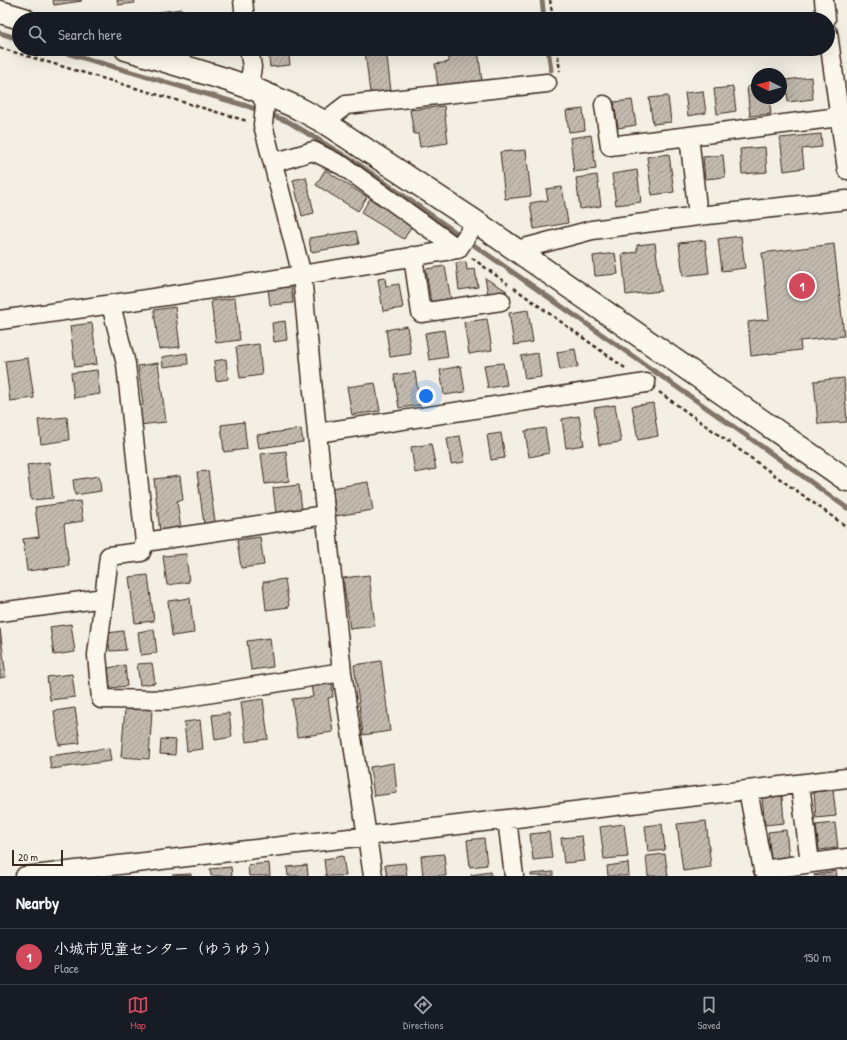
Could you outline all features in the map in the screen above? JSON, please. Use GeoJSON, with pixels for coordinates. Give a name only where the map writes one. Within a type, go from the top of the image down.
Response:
{"type":"FeatureCollection","features":[{"type":"Feature","properties":{"kind":"street"},"geometry":{"type":"LineString","coordinates":[[243,0],[244,12]]}},
{"type":"Feature","properties":{"kind":"street"},"geometry":{"type":"LineString","coordinates":[[824,0],[825,12]]}},
{"type":"Feature","properties":{"kind":"street"},"geometry":{"type":"LineString","coordinates":[[0,12],[12,16]]}},
{"type":"Feature","properties":{"kind":"street"},"geometry":{"type":"LineString","coordinates":[[149,56],[228,80],[262,98],[296,107],[324,122],[517,250],[847,480]]}},
{"type":"Feature","properties":{"kind":"street"},"geometry":{"type":"LineString","coordinates":[[250,56],[252,67],[250,79],[262,98],[263,125],[302,275],[342,672],[372,876]]}},
{"type":"Feature","properties":{"kind":"street"},"geometry":{"type":"LineString","coordinates":[[831,56],[847,170]]}},
{"type":"Feature","properties":{"kind":"street"},"geometry":{"type":"LineString","coordinates":[[324,122],[346,105],[547,83]]}},
{"type":"Feature","properties":{"kind":"street"},"geometry":{"type":"LineString","coordinates":[[604,105],[610,146],[839,117]]}},
{"type":"Feature","properties":{"kind":"street"},"geometry":{"type":"LineString","coordinates":[[689,136],[698,216]]}},
{"type":"Feature","properties":{"kind":"street"},"geometry":{"type":"LineString","coordinates":[[273,163],[313,151],[344,166],[458,248]]}},
{"type":"Feature","properties":{"kind":"street"},"geometry":{"type":"LineString","coordinates":[[517,250],[592,230],[698,216],[847,200]]}},
{"type":"Feature","properties":{"kind":"street"},"geometry":{"type":"LineString","coordinates":[[0,320],[111,305],[302,275],[458,248],[476,222]]}},
{"type":"Feature","properties":{"kind":"street"},"geometry":{"type":"LineString","coordinates":[[413,256],[421,313],[501,300]]}},
{"type":"Feature","properties":{"kind":"street"},"geometry":{"type":"LineString","coordinates":[[111,305],[126,364],[145,542],[141,552],[109,556],[97,655],[101,699],[170,700],[342,672]]}},
{"type":"Feature","properties":{"kind":"street"},"geometry":{"type":"LineString","coordinates":[[317,433],[646,383]]}},
{"type":"Feature","properties":{"kind":"street"},"geometry":{"type":"LineString","coordinates":[[145,542],[326,515]]}},
{"type":"Feature","properties":{"kind":"street"},"geometry":{"type":"LineString","coordinates":[[0,612],[104,598]]}},
{"type":"Feature","properties":{"kind":"street"},"geometry":{"type":"LineString","coordinates":[[24,876],[125,870],[367,836],[847,778]]}},
{"type":"Feature","properties":{"kind":"street"},"geometry":{"type":"LineString","coordinates":[[800,784],[810,863]]}},
{"type":"Feature","properties":{"kind":"street"},"geometry":{"type":"LineString","coordinates":[[748,790],[763,873],[810,863],[847,858]]}},
{"type":"Feature","properties":{"kind":"street"},"geometry":{"type":"LineString","coordinates":[[507,819],[514,876]]}},
{"type":"Feature","properties":{"kind":"path"},"geometry":{"type":"LineString","coordinates":[[550,0],[552,12]]}},
{"type":"Feature","properties":{"kind":"path"},"geometry":{"type":"LineString","coordinates":[[0,48],[12,52]]}},
{"type":"Feature","properties":{"kind":"path"},"geometry":{"type":"LineString","coordinates":[[27,56],[263,125]]}},
{"type":"Feature","properties":{"kind":"building"},"geometry":{"type":"Polygon","coordinates":[[[53,0],[81,0],[82,1],[54,5],[53,0]]]}},
{"type":"Feature","properties":{"kind":"building"},"geometry":{"type":"Polygon","coordinates":[[[117,0],[134,0],[135,3],[118,5],[117,0]]]}},
{"type":"Feature","properties":{"kind":"building"},"geometry":{"type":"Polygon","coordinates":[[[182,9],[182,12],[159,12],[182,9]]]}},
{"type":"Feature","properties":{"kind":"building"},"geometry":{"type":"Polygon","coordinates":[[[269,56],[289,56],[290,65],[270,67],[269,56]]]}},
{"type":"Feature","properties":{"kind":"building"},"geometry":{"type":"Polygon","coordinates":[[[366,56],[387,56],[391,91],[370,93],[366,56]]]}},
{"type":"Feature","properties":{"kind":"building"},"geometry":{"type":"Polygon","coordinates":[[[448,56],[479,56],[482,82],[438,88],[435,64],[449,62],[448,56]]]}},
{"type":"Feature","properties":{"kind":"building"},"geometry":{"type":"Polygon","coordinates":[[[811,77],[813,99],[788,102],[787,80],[811,77]]]}},
{"type":"Feature","properties":{"kind":"building"},"geometry":{"type":"Polygon","coordinates":[[[751,86],[751,104],[770,104],[771,114],[750,116],[747,87],[751,86]]]}},
{"type":"Feature","properties":{"kind":"building"},"geometry":{"type":"Polygon","coordinates":[[[733,87],[736,111],[717,114],[714,89],[733,87]]]}},
{"type":"Feature","properties":{"kind":"building"},"geometry":{"type":"Polygon","coordinates":[[[703,91],[706,113],[688,116],[685,93],[703,91]]]}},
{"type":"Feature","properties":{"kind":"building"},"geometry":{"type":"Polygon","coordinates":[[[668,96],[671,122],[653,124],[649,98],[668,96]]]}},
{"type":"Feature","properties":{"kind":"building"},"geometry":{"type":"Polygon","coordinates":[[[632,100],[636,125],[618,128],[614,102],[632,100]]]}},
{"type":"Feature","properties":{"kind":"building"},"geometry":{"type":"Polygon","coordinates":[[[444,106],[448,143],[420,147],[418,134],[414,134],[410,110],[444,106]]]}},
{"type":"Feature","properties":{"kind":"building"},"geometry":{"type":"Polygon","coordinates":[[[583,109],[585,130],[569,132],[566,111],[583,109]]]}},
{"type":"Feature","properties":{"kind":"building"},"geometry":{"type":"Polygon","coordinates":[[[821,134],[822,147],[802,149],[804,168],[784,171],[780,138],[821,134]]]}},
{"type":"Feature","properties":{"kind":"building"},"geometry":{"type":"Polygon","coordinates":[[[591,135],[596,169],[574,172],[570,138],[591,135]]]}},
{"type":"Feature","properties":{"kind":"building"},"geometry":{"type":"Polygon","coordinates":[[[765,147],[767,172],[742,174],[740,149],[765,147]]]}},
{"type":"Feature","properties":{"kind":"building"},"geometry":{"type":"Polygon","coordinates":[[[526,150],[531,196],[505,199],[500,152],[526,150]]]}},
{"type":"Feature","properties":{"kind":"building"},"geometry":{"type":"Polygon","coordinates":[[[669,154],[674,192],[652,195],[647,157],[669,154]]]}},
{"type":"Feature","properties":{"kind":"building"},"geometry":{"type":"Polygon","coordinates":[[[723,155],[725,177],[705,179],[703,157],[723,155]]]}},
{"type":"Feature","properties":{"kind":"building"},"geometry":{"type":"Polygon","coordinates":[[[325,170],[367,197],[358,211],[316,185],[325,170]]]}},
{"type":"Feature","properties":{"kind":"building"},"geometry":{"type":"Polygon","coordinates":[[[637,170],[641,202],[616,205],[612,174],[637,170]]]}},
{"type":"Feature","properties":{"kind":"building"},"geometry":{"type":"Polygon","coordinates":[[[597,175],[601,206],[580,209],[576,178],[597,175]]]}},
{"type":"Feature","properties":{"kind":"building"},"geometry":{"type":"Polygon","coordinates":[[[306,177],[314,213],[302,216],[293,180],[306,177]]]}},
{"type":"Feature","properties":{"kind":"building"},"geometry":{"type":"Polygon","coordinates":[[[562,187],[568,223],[534,229],[530,203],[548,200],[546,189],[562,187]]]}},
{"type":"Feature","properties":{"kind":"building"},"geometry":{"type":"Polygon","coordinates":[[[370,199],[412,225],[404,239],[361,213],[370,199]]]}},
{"type":"Feature","properties":{"kind":"building"},"geometry":{"type":"Polygon","coordinates":[[[356,231],[359,244],[311,252],[309,238],[356,231]]]}},
{"type":"Feature","properties":{"kind":"building"},"geometry":{"type":"Polygon","coordinates":[[[741,236],[745,268],[722,271],[718,239],[741,236]]]}},
{"type":"Feature","properties":{"kind":"building"},"geometry":{"type":"Polygon","coordinates":[[[705,240],[709,273],[683,276],[679,243],[705,240]]]}},
{"type":"Feature","properties":{"kind":"building"},"geometry":{"type":"Polygon","coordinates":[[[655,243],[661,291],[626,295],[622,254],[637,252],[637,245],[655,243]]]}},
{"type":"Feature","properties":{"kind":"building"},"geometry":{"type":"Polygon","coordinates":[[[834,244],[844,336],[800,341],[801,350],[751,356],[748,322],[769,319],[762,253],[834,244]]]}},
{"type":"Feature","properties":{"kind":"building"},"geometry":{"type":"Polygon","coordinates":[[[615,253],[618,274],[595,276],[593,256],[615,253]]]}},
{"type":"Feature","properties":{"kind":"building"},"geometry":{"type":"Polygon","coordinates":[[[466,262],[467,270],[475,269],[478,287],[459,290],[456,263],[466,262]]]}},
{"type":"Feature","properties":{"kind":"building"},"geometry":{"type":"Polygon","coordinates":[[[445,266],[451,300],[431,303],[426,269],[445,266]]]}},
{"type":"Feature","properties":{"kind":"building"},"geometry":{"type":"Polygon","coordinates":[[[385,278],[386,286],[399,284],[403,308],[383,311],[378,279],[385,278]]]}},
{"type":"Feature","properties":{"kind":"building"},"geometry":{"type":"Polygon","coordinates":[[[485,278],[507,291],[488,294],[485,278]]]}},
{"type":"Feature","properties":{"kind":"building"},"geometry":{"type":"Polygon","coordinates":[[[291,286],[293,303],[270,305],[268,289],[291,286]]]}},
{"type":"Feature","properties":{"kind":"building"},"geometry":{"type":"Polygon","coordinates":[[[235,298],[240,340],[216,343],[211,301],[235,298]]]}},
{"type":"Feature","properties":{"kind":"building"},"geometry":{"type":"Polygon","coordinates":[[[175,307],[180,347],[159,349],[154,310],[175,307]]]}},
{"type":"Feature","properties":{"kind":"building"},"geometry":{"type":"Polygon","coordinates":[[[528,310],[533,342],[514,345],[509,313],[528,310]]]}},
{"type":"Feature","properties":{"kind":"building"},"geometry":{"type":"Polygon","coordinates":[[[487,319],[492,350],[469,354],[464,322],[487,319]]]}},
{"type":"Feature","properties":{"kind":"building"},"geometry":{"type":"Polygon","coordinates":[[[285,321],[287,340],[274,342],[272,323],[285,321]]]}},
{"type":"Feature","properties":{"kind":"building"},"geometry":{"type":"Polygon","coordinates":[[[92,323],[97,364],[75,367],[70,326],[92,323]]]}},
{"type":"Feature","properties":{"kind":"building"},"geometry":{"type":"Polygon","coordinates":[[[407,326],[411,354],[390,357],[386,330],[407,326]]]}},
{"type":"Feature","properties":{"kind":"building"},"geometry":{"type":"Polygon","coordinates":[[[444,330],[448,357],[429,360],[425,333],[444,330]]]}},
{"type":"Feature","properties":{"kind":"building"},"geometry":{"type":"Polygon","coordinates":[[[259,344],[262,375],[240,378],[236,347],[259,344]]]}},
{"type":"Feature","properties":{"kind":"building"},"geometry":{"type":"Polygon","coordinates":[[[575,349],[578,367],[560,370],[557,352],[575,349]]]}},
{"type":"Feature","properties":{"kind":"building"},"geometry":{"type":"Polygon","coordinates":[[[187,353],[188,364],[163,367],[162,357],[187,353]]]}},
{"type":"Feature","properties":{"kind":"building"},"geometry":{"type":"Polygon","coordinates":[[[538,353],[541,377],[525,379],[521,356],[538,353]]]}},
{"type":"Feature","properties":{"kind":"building"},"geometry":{"type":"Polygon","coordinates":[[[28,358],[34,398],[10,401],[5,361],[28,358]]]}},
{"type":"Feature","properties":{"kind":"building"},"geometry":{"type":"Polygon","coordinates":[[[226,359],[228,379],[216,381],[214,361],[226,359]]]}},
{"type":"Feature","properties":{"kind":"building"},"geometry":{"type":"Polygon","coordinates":[[[158,363],[166,422],[139,425],[137,406],[143,405],[138,366],[158,363]]]}},
{"type":"Feature","properties":{"kind":"building"},"geometry":{"type":"Polygon","coordinates":[[[503,363],[507,385],[488,388],[484,365],[503,363]]]}},
{"type":"Feature","properties":{"kind":"building"},"geometry":{"type":"Polygon","coordinates":[[[461,366],[465,392],[444,395],[440,370],[461,366]]]}},
{"type":"Feature","properties":{"kind":"building"},"geometry":{"type":"Polygon","coordinates":[[[97,370],[100,394],[74,398],[71,373],[97,370]]]}},
{"type":"Feature","properties":{"kind":"building"},"geometry":{"type":"Polygon","coordinates":[[[415,372],[420,405],[399,408],[394,375],[415,372]]]}},
{"type":"Feature","properties":{"kind":"building"},"geometry":{"type":"Polygon","coordinates":[[[844,378],[847,422],[818,424],[814,381],[844,378]]]}},
{"type":"Feature","properties":{"kind":"building"},"geometry":{"type":"Polygon","coordinates":[[[375,383],[380,411],[352,415],[347,387],[375,383]]]}},
{"type":"Feature","properties":{"kind":"building"},"geometry":{"type":"Polygon","coordinates":[[[653,403],[658,436],[638,440],[632,406],[653,403]]]}},
{"type":"Feature","properties":{"kind":"building"},"geometry":{"type":"Polygon","coordinates":[[[615,405],[621,442],[599,445],[594,408],[615,405]]]}},
{"type":"Feature","properties":{"kind":"building"},"geometry":{"type":"Polygon","coordinates":[[[579,416],[584,445],[566,448],[562,419],[579,416]]]}},
{"type":"Feature","properties":{"kind":"building"},"geometry":{"type":"Polygon","coordinates":[[[67,417],[69,440],[41,444],[38,420],[67,417]]]}},
{"type":"Feature","properties":{"kind":"building"},"geometry":{"type":"Polygon","coordinates":[[[244,422],[247,449],[224,452],[221,425],[244,422]]]}},
{"type":"Feature","properties":{"kind":"building"},"geometry":{"type":"Polygon","coordinates":[[[545,428],[549,453],[529,457],[525,431],[545,428]]]}},
{"type":"Feature","properties":{"kind":"building"},"geometry":{"type":"Polygon","coordinates":[[[301,429],[303,442],[259,448],[257,435],[301,429]]]}},
{"type":"Feature","properties":{"kind":"building"},"geometry":{"type":"Polygon","coordinates":[[[501,433],[505,458],[491,460],[487,435],[501,433]]]}},
{"type":"Feature","properties":{"kind":"building"},"geometry":{"type":"Polygon","coordinates":[[[460,436],[465,462],[451,464],[447,438],[460,436]]]}},
{"type":"Feature","properties":{"kind":"building"},"geometry":{"type":"Polygon","coordinates":[[[431,444],[436,469],[415,473],[411,447],[431,444]]]}},
{"type":"Feature","properties":{"kind":"building"},"geometry":{"type":"Polygon","coordinates":[[[286,451],[289,481],[265,484],[261,454],[286,451]]]}},
{"type":"Feature","properties":{"kind":"building"},"geometry":{"type":"Polygon","coordinates":[[[49,462],[53,498],[31,500],[27,465],[49,462]]]}},
{"type":"Feature","properties":{"kind":"building"},"geometry":{"type":"Polygon","coordinates":[[[208,471],[215,522],[204,524],[197,472],[208,471]]]}},
{"type":"Feature","properties":{"kind":"building"},"geometry":{"type":"Polygon","coordinates":[[[99,476],[101,491],[75,495],[73,480],[99,476]]]}},
{"type":"Feature","properties":{"kind":"building"},"geometry":{"type":"Polygon","coordinates":[[[180,476],[183,500],[177,501],[181,529],[160,532],[154,479],[180,476]]]}},
{"type":"Feature","properties":{"kind":"building"},"geometry":{"type":"Polygon","coordinates":[[[368,482],[373,510],[336,516],[332,488],[368,482]]]}},
{"type":"Feature","properties":{"kind":"building"},"geometry":{"type":"Polygon","coordinates":[[[299,485],[302,510],[276,514],[273,488],[299,485]]]}},
{"type":"Feature","properties":{"kind":"building"},"geometry":{"type":"Polygon","coordinates":[[[80,501],[83,521],[64,524],[69,566],[27,571],[23,539],[39,537],[35,507],[80,501]]]}},
{"type":"Feature","properties":{"kind":"building"},"geometry":{"type":"Polygon","coordinates":[[[260,537],[264,565],[241,568],[237,540],[260,537]]]}},
{"type":"Feature","properties":{"kind":"building"},"geometry":{"type":"Polygon","coordinates":[[[186,554],[189,582],[167,585],[163,556],[186,554]]]}},
{"type":"Feature","properties":{"kind":"building"},"geometry":{"type":"Polygon","coordinates":[[[148,575],[154,621],[135,623],[129,577],[148,575]]]}},
{"type":"Feature","properties":{"kind":"building"},"geometry":{"type":"Polygon","coordinates":[[[369,575],[375,626],[350,629],[343,578],[369,575]]]}},
{"type":"Feature","properties":{"kind":"building"},"geometry":{"type":"Polygon","coordinates":[[[285,579],[289,607],[266,610],[263,582],[285,579]]]}},
{"type":"Feature","properties":{"kind":"building"},"geometry":{"type":"Polygon","coordinates":[[[190,598],[194,633],[172,636],[168,601],[190,598]]]}},
{"type":"Feature","properties":{"kind":"building"},"geometry":{"type":"Polygon","coordinates":[[[71,624],[75,652],[54,655],[50,627],[71,624]]]}},
{"type":"Feature","properties":{"kind":"building"},"geometry":{"type":"Polygon","coordinates":[[[0,629],[6,677],[0,678],[0,629]]]}},
{"type":"Feature","properties":{"kind":"building"},"geometry":{"type":"Polygon","coordinates":[[[154,629],[157,653],[141,655],[138,632],[154,629]]]}},
{"type":"Feature","properties":{"kind":"building"},"geometry":{"type":"Polygon","coordinates":[[[123,631],[126,650],[110,651],[107,633],[123,631]]]}},
{"type":"Feature","properties":{"kind":"building"},"geometry":{"type":"Polygon","coordinates":[[[270,638],[273,667],[251,670],[247,641],[270,638]]]}},
{"type":"Feature","properties":{"kind":"building"},"geometry":{"type":"Polygon","coordinates":[[[381,661],[390,731],[363,735],[354,665],[381,661]]]}},
{"type":"Feature","properties":{"kind":"building"},"geometry":{"type":"Polygon","coordinates":[[[152,663],[155,683],[140,685],[137,664],[152,663]]]}},
{"type":"Feature","properties":{"kind":"building"},"geometry":{"type":"Polygon","coordinates":[[[125,665],[127,686],[110,688],[108,668],[125,665]]]}},
{"type":"Feature","properties":{"kind":"building"},"geometry":{"type":"Polygon","coordinates":[[[72,674],[75,697],[50,700],[47,677],[72,674]]]}},
{"type":"Feature","properties":{"kind":"building"},"geometry":{"type":"Polygon","coordinates":[[[332,683],[333,697],[328,698],[333,732],[297,737],[292,699],[313,697],[311,685],[332,683]]]}},
{"type":"Feature","properties":{"kind":"building"},"geometry":{"type":"Polygon","coordinates":[[[263,699],[268,739],[246,742],[241,702],[263,699]]]}},
{"type":"Feature","properties":{"kind":"building"},"geometry":{"type":"Polygon","coordinates":[[[75,708],[80,743],[59,745],[54,711],[75,708]]]}},
{"type":"Feature","properties":{"kind":"building"},"geometry":{"type":"Polygon","coordinates":[[[125,708],[152,710],[149,759],[121,757],[125,708]]]}},
{"type":"Feature","properties":{"kind":"building"},"geometry":{"type":"Polygon","coordinates":[[[229,713],[232,737],[215,740],[212,715],[229,713]]]}},
{"type":"Feature","properties":{"kind":"building"},"geometry":{"type":"Polygon","coordinates":[[[200,720],[203,749],[187,751],[184,722],[200,720]]]}},
{"type":"Feature","properties":{"kind":"building"},"geometry":{"type":"Polygon","coordinates":[[[161,739],[176,740],[175,755],[160,754],[161,739]]]}},
{"type":"Feature","properties":{"kind":"building"},"geometry":{"type":"Polygon","coordinates":[[[109,748],[111,761],[51,769],[49,756],[109,748]]]}},
{"type":"Feature","properties":{"kind":"building"},"geometry":{"type":"Polygon","coordinates":[[[394,763],[397,793],[374,796],[370,767],[394,763]]]}},
{"type":"Feature","properties":{"kind":"building"},"geometry":{"type":"Polygon","coordinates":[[[833,790],[836,816],[816,818],[814,792],[833,790]]]}},
{"type":"Feature","properties":{"kind":"building"},"geometry":{"type":"Polygon","coordinates":[[[782,796],[784,823],[765,825],[762,798],[782,796]]]}},
{"type":"Feature","properties":{"kind":"building"},"geometry":{"type":"Polygon","coordinates":[[[706,821],[711,867],[683,871],[677,824],[706,821]]]}},
{"type":"Feature","properties":{"kind":"building"},"geometry":{"type":"Polygon","coordinates":[[[835,823],[838,848],[819,850],[816,825],[835,823]]]}},
{"type":"Feature","properties":{"kind":"building"},"geometry":{"type":"Polygon","coordinates":[[[624,824],[628,857],[604,859],[600,827],[624,824]]]}},
{"type":"Feature","properties":{"kind":"building"},"geometry":{"type":"Polygon","coordinates":[[[662,824],[665,850],[648,852],[645,826],[662,824]]]}},
{"type":"Feature","properties":{"kind":"building"},"geometry":{"type":"Polygon","coordinates":[[[786,830],[789,857],[771,859],[768,832],[786,830]]]}},
{"type":"Feature","properties":{"kind":"building"},"geometry":{"type":"Polygon","coordinates":[[[549,832],[552,858],[533,860],[530,834],[549,832]]]}},
{"type":"Feature","properties":{"kind":"building"},"geometry":{"type":"Polygon","coordinates":[[[582,836],[585,861],[564,863],[561,838],[582,836]]]}},
{"type":"Feature","properties":{"kind":"building"},"geometry":{"type":"Polygon","coordinates":[[[484,838],[487,865],[470,867],[467,840],[484,838]]]}},
{"type":"Feature","properties":{"kind":"building"},"geometry":{"type":"Polygon","coordinates":[[[444,854],[446,876],[423,876],[421,856],[444,854]]]}},
{"type":"Feature","properties":{"kind":"building"},"geometry":{"type":"Polygon","coordinates":[[[665,854],[668,876],[648,876],[646,856],[665,854]]]}},
{"type":"Feature","properties":{"kind":"building"},"geometry":{"type":"Polygon","coordinates":[[[343,856],[346,876],[326,876],[324,859],[343,856]]]}},
{"type":"Feature","properties":{"kind":"building"},"geometry":{"type":"Polygon","coordinates":[[[269,863],[270,876],[249,876],[248,865],[269,863]]]}},
{"type":"Feature","properties":{"kind":"building"},"geometry":{"type":"Polygon","coordinates":[[[405,863],[407,876],[387,876],[385,865],[405,863]]]}},
{"type":"Feature","properties":{"kind":"building"},"geometry":{"type":"Polygon","coordinates":[[[628,863],[629,876],[608,876],[607,866],[628,863]]]}},
{"type":"Feature","properties":{"kind":"building"},"geometry":{"type":"Polygon","coordinates":[[[307,865],[308,876],[288,876],[287,867],[307,865]]]}},
{"type":"Feature","properties":{"kind":"building"},"geometry":{"type":"Polygon","coordinates":[[[231,867],[232,876],[211,876],[210,869],[231,867]]]}},
{"type":"Feature","properties":{"kind":"building"},"geometry":{"type":"Polygon","coordinates":[[[836,871],[837,876],[814,876],[814,875],[836,871]]]}},
{"type":"Feature","properties":{"kind":"building"},"geometry":{"type":"Polygon","coordinates":[[[490,872],[491,876],[471,876],[471,875],[490,872]]]}},
{"type":"Feature","properties":{"kind":"building"},"geometry":{"type":"Polygon","coordinates":[[[553,872],[553,876],[531,876],[531,874],[553,872]]]}},
{"type":"Feature","properties":{"kind":"building"},"geometry":{"type":"Polygon","coordinates":[[[191,874],[191,876],[172,876],[172,875],[191,874]]]}},
{"type":"Feature","properties":{"kind":"waterway"},"geometry":{"type":"LineString","coordinates":[[542,0],[543,12]]}},
{"type":"Feature","properties":{"kind":"waterway"},"geometry":{"type":"LineString","coordinates":[[0,33],[12,37]]}},
{"type":"Feature","properties":{"kind":"waterway"},"geometry":{"type":"LineString","coordinates":[[77,56],[247,106],[289,122],[361,166],[754,441],[847,508]]}},
{"type":"Feature","properties":{"kind":"waterway"},"geometry":{"type":"LineString","coordinates":[[549,56],[551,70]]}},
{"type":"Feature","properties":{"kind":"place","name":"小城市児童センター（ゆうゆう）"},"geometry":{"type":"Point","coordinates":[802,286]}}]}
